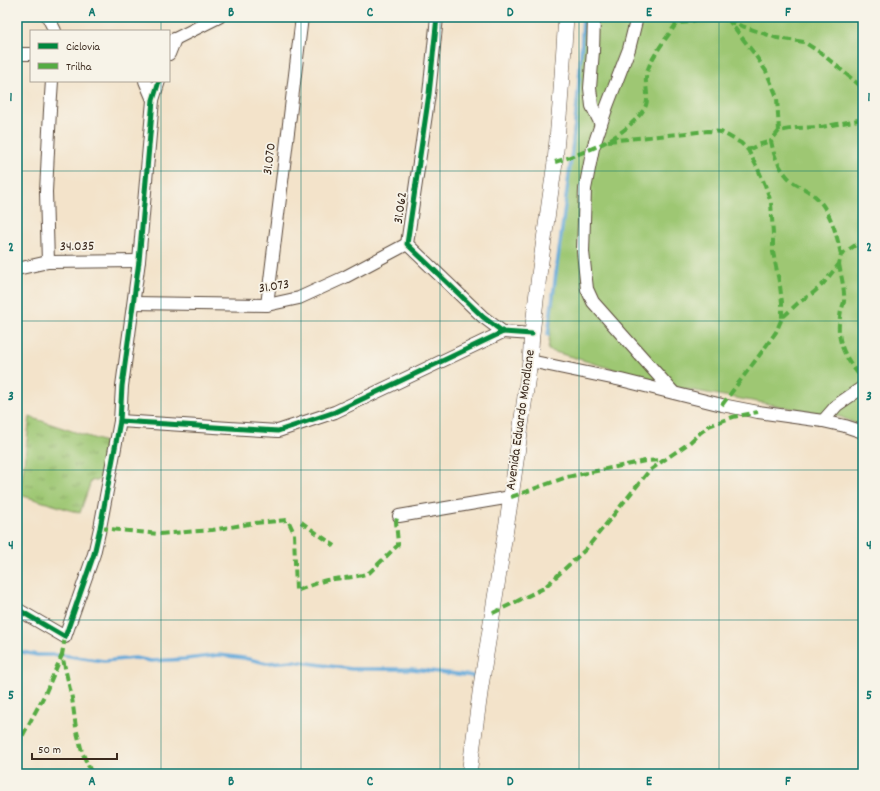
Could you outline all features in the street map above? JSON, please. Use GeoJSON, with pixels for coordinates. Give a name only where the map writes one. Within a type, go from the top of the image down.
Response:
{"type":"FeatureCollection","features":[{"type":"Feature","properties":{"kind":"main road","name":"Avenida Eduardo Mondlane"},"geometry":{"type":"LineString","coordinates":[[469,774],[530,361],[532,334],[555,162],[566,17]]}},
{"type":"Feature","properties":{"kind":"street"},"geometry":{"type":"LineString","coordinates":[[48,17],[54,30]]}},
{"type":"Feature","properties":{"kind":"street"},"geometry":{"type":"LineString","coordinates":[[172,40],[205,20],[219,17]]}},
{"type":"Feature","properties":{"kind":"street","name":"31.070"},"geometry":{"type":"LineString","coordinates":[[267,305],[302,17]]}},
{"type":"Feature","properties":{"kind":"street","name":"31.062"},"geometry":{"type":"LineString","coordinates":[[437,17],[429,94],[407,244],[483,317],[503,332]]}},
{"type":"Feature","properties":{"kind":"street"},"geometry":{"type":"LineString","coordinates":[[594,17],[590,88],[592,106],[601,124]]}},
{"type":"Feature","properties":{"kind":"street"},"geometry":{"type":"LineString","coordinates":[[637,17],[629,49],[601,124],[594,148],[585,189],[583,252],[587,289],[593,302],[673,392]]}},
{"type":"Feature","properties":{"kind":"street"},"geometry":{"type":"LineString","coordinates":[[17,54],[30,54]]}},
{"type":"Feature","properties":{"kind":"street"},"geometry":{"type":"LineString","coordinates":[[48,262],[46,192],[52,82]]}},
{"type":"Feature","properties":{"kind":"street"},"geometry":{"type":"LineString","coordinates":[[145,82],[153,100]]}},
{"type":"Feature","properties":{"kind":"street"},"geometry":{"type":"LineString","coordinates":[[17,609],[65,637],[94,554],[120,421],[122,386],[139,261],[153,100],[159,82]]}},
{"type":"Feature","properties":{"kind":"street","name":"31.073"},"geometry":{"type":"LineString","coordinates":[[134,303],[267,305],[299,298],[345,277],[407,244]]}},
{"type":"Feature","properties":{"kind":"street","name":"34.035"},"geometry":{"type":"LineString","coordinates":[[17,269],[48,262],[139,261]]}},
{"type":"Feature","properties":{"kind":"street"},"geometry":{"type":"LineString","coordinates":[[120,421],[278,431],[336,412],[503,332],[532,334]]}},
{"type":"Feature","properties":{"kind":"street"},"geometry":{"type":"LineString","coordinates":[[530,361],[758,412],[823,420],[863,432]]}},
{"type":"Feature","properties":{"kind":"street"},"geometry":{"type":"LineString","coordinates":[[823,420],[837,405],[863,387]]}},
{"type":"Feature","properties":{"kind":"street"},"geometry":{"type":"LineString","coordinates":[[399,516],[511,497]]}},
{"type":"Feature","properties":{"kind":"green space"},"geometry":{"type":"Polygon","coordinates":[[[583,17],[863,17],[863,427],[841,417],[674,387],[548,350],[581,60],[583,17]]]}},
{"type":"Feature","properties":{"kind":"green space"},"geometry":{"type":"Polygon","coordinates":[[[30,417],[111,444],[105,479],[91,481],[80,513],[20,495],[30,417]]]}},
{"type":"Feature","properties":{"kind":"waterway"},"geometry":{"type":"LineString","coordinates":[[548,335],[574,136],[583,17]]}},
{"type":"Feature","properties":{"kind":"waterway"},"geometry":{"type":"LineString","coordinates":[[17,651],[37,655],[62,655],[104,661],[135,658],[151,661],[219,655],[244,658],[266,663],[293,661],[352,669],[412,669],[474,676]]}},
{"type":"Feature","properties":{"kind":"marked path"},"geometry":{"type":"LineString","coordinates":[[555,162],[606,142],[616,136],[635,120],[646,105],[647,70],[658,49],[676,24],[689,22],[698,17]]}},
{"type":"Feature","properties":{"kind":"marked path"},"geometry":{"type":"LineString","coordinates":[[720,17],[730,22]]}},
{"type":"Feature","properties":{"kind":"marked path"},"geometry":{"type":"LineString","coordinates":[[779,131],[777,97],[766,71],[730,22],[777,38],[804,42],[821,53],[863,88]]}},
{"type":"Feature","properties":{"kind":"marked path"},"geometry":{"type":"LineString","coordinates":[[841,255],[835,232],[826,210],[815,196],[794,183],[785,174],[776,159],[771,141],[779,131],[796,128],[822,127],[863,119]]}},
{"type":"Feature","properties":{"kind":"marked path"},"geometry":{"type":"LineString","coordinates":[[608,141],[708,131],[721,132],[741,143],[748,150],[758,169],[771,202],[773,252],[780,286],[782,318]]}},
{"type":"Feature","properties":{"kind":"marked path"},"geometry":{"type":"LineString","coordinates":[[748,150],[771,141]]}},
{"type":"Feature","properties":{"kind":"marked path"},"geometry":{"type":"LineString","coordinates":[[722,405],[776,332],[782,318],[798,303],[823,284],[839,264],[841,255],[863,240]]}},
{"type":"Feature","properties":{"kind":"marked path"},"geometry":{"type":"LineString","coordinates":[[839,264],[844,297],[839,323],[840,339],[845,354],[863,379]]}},
{"type":"Feature","properties":{"kind":"marked path"},"geometry":{"type":"LineString","coordinates":[[493,613],[544,588],[586,549],[649,471],[689,443],[709,426],[733,417],[758,412]]}},
{"type":"Feature","properties":{"kind":"marked path"},"geometry":{"type":"LineString","coordinates":[[511,497],[567,477],[645,461],[664,460]]}},
{"type":"Feature","properties":{"kind":"marked path"},"geometry":{"type":"LineString","coordinates":[[100,528],[159,534],[212,530],[255,523],[288,520],[294,533],[296,591],[323,581],[359,576],[370,572],[398,545],[396,522],[399,516]]}},
{"type":"Feature","properties":{"kind":"marked path"},"geometry":{"type":"LineString","coordinates":[[301,522],[335,546]]}},
{"type":"Feature","properties":{"kind":"marked path"},"geometry":{"type":"LineString","coordinates":[[65,637],[62,655],[72,698],[76,728],[82,752],[92,774]]}},
{"type":"Feature","properties":{"kind":"marked path"},"geometry":{"type":"LineString","coordinates":[[17,746],[45,694],[62,655]]}},
{"type":"Feature","properties":{"kind":"cycle path"},"geometry":{"type":"LineString","coordinates":[[437,17],[429,94],[407,244],[483,317],[503,332],[532,334]]}},
{"type":"Feature","properties":{"kind":"cycle path"},"geometry":{"type":"LineString","coordinates":[[17,609],[65,637],[94,554],[120,421],[122,386],[139,261],[153,100],[159,82]]}},
{"type":"Feature","properties":{"kind":"cycle path"},"geometry":{"type":"LineString","coordinates":[[120,421],[278,431],[335,412],[503,332]]}}]}
